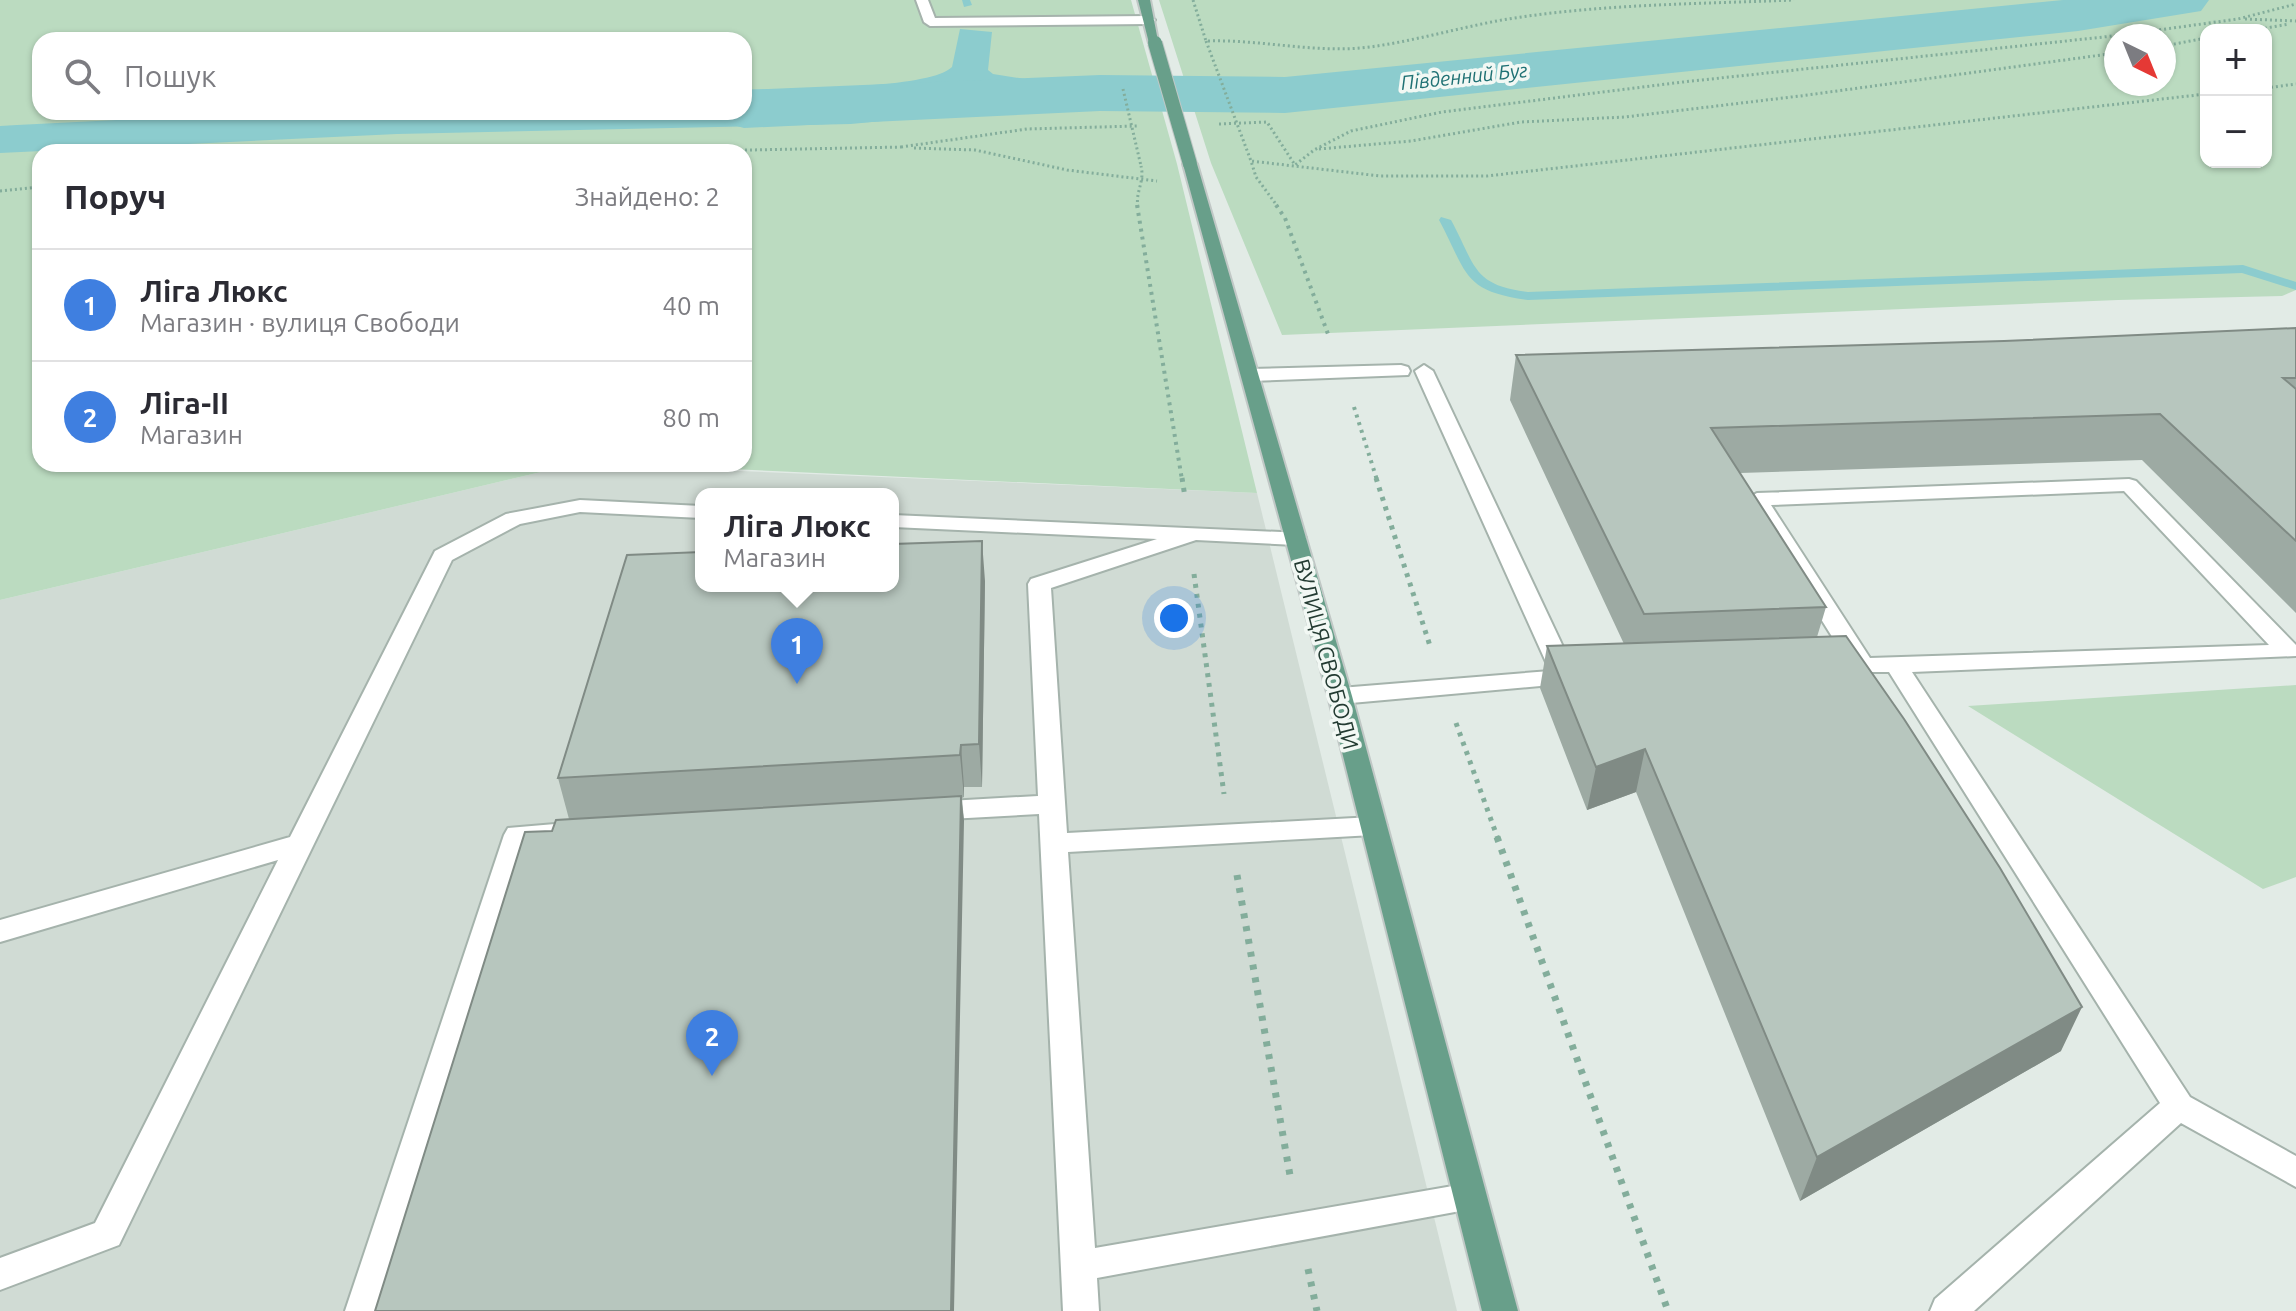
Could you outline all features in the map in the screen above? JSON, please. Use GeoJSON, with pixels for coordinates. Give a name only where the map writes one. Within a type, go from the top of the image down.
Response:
{"type":"FeatureCollection","features":[{"type":"Feature","properties":{"kind":"main road","name":"ВУЛИЦЯ СВОБОДИ"},"geometry":{"type":"LineString","coordinates":[[1144,0],[1340,696],[1500,1311]]}},
{"type":"Feature","properties":{"kind":"lane"},"geometry":{"type":"LineString","coordinates":[[922,0],[930,22],[1149,20]]}},
{"type":"Feature","properties":{"kind":"lane"},"geometry":{"type":"LineString","coordinates":[[1250,375],[1401,371]]}},
{"type":"Feature","properties":{"kind":"lane"},"geometry":{"type":"LineString","coordinates":[[1424,371],[1565,678]]}},
{"type":"Feature","properties":{"kind":"lane"},"geometry":{"type":"LineString","coordinates":[[1817,667],[1862,666],[1896,665],[2288,651],[2129,485],[1757,499],[1862,666]]}},
{"type":"Feature","properties":{"kind":"lane"},"geometry":{"type":"LineString","coordinates":[[0,1274],[107,1234],[443,556],[514,519],[580,506],[695,512]]}},
{"type":"Feature","properties":{"kind":"lane"},"geometry":{"type":"LineString","coordinates":[[899,521],[1295,538]]}},
{"type":"Feature","properties":{"kind":"lane"},"geometry":{"type":"LineString","coordinates":[[1081,1311],[1039,584],[1191,535]]}},
{"type":"Feature","properties":{"kind":"lane"},"geometry":{"type":"LineString","coordinates":[[1896,665],[2179,1106],[2296,1173]]}},
{"type":"Feature","properties":{"kind":"lane"},"geometry":{"type":"LineString","coordinates":[[1340,696],[1509,679],[1596,676]]}},
{"type":"Feature","properties":{"kind":"lane"},"geometry":{"type":"LineString","coordinates":[[910,812],[1051,804]]}},
{"type":"Feature","properties":{"kind":"lane"},"geometry":{"type":"LineString","coordinates":[[1053,843],[1373,826]]}},
{"type":"Feature","properties":{"kind":"lane"},"geometry":{"type":"LineString","coordinates":[[363,1311],[518,835],[581,832]]}},
{"type":"Feature","properties":{"kind":"lane"},"geometry":{"type":"LineString","coordinates":[[0,931],[303,843]]}},
{"type":"Feature","properties":{"kind":"lane"},"geometry":{"type":"LineString","coordinates":[[1948,1311],[2179,1106]]}},
{"type":"Feature","properties":{"kind":"lane"},"geometry":{"type":"LineString","coordinates":[[1078,1266],[1470,1197]]}},
{"type":"Feature","properties":{"kind":"path"},"geometry":{"type":"LineString","coordinates":[[1193,0],[1256,177],[1285,218],[1343,372],[1443,688],[1668,1311]]}},
{"type":"Feature","properties":{"kind":"path"},"geometry":{"type":"LineString","coordinates":[[1206,41],[1235,40],[1323,49],[1370,47],[1504,20],[1633,7],[1794,0]]}},
{"type":"Feature","properties":{"kind":"path"},"geometry":{"type":"LineString","coordinates":[[1295,165],[1314,150],[1351,131],[1442,112],[1698,80],[2122,35],[2238,19],[2296,4]]}},
{"type":"Feature","properties":{"kind":"path"},"geometry":{"type":"LineString","coordinates":[[2238,19],[2296,22]]}},
{"type":"Feature","properties":{"kind":"path"},"geometry":{"type":"LineString","coordinates":[[2272,27],[2296,22]]}},
{"type":"Feature","properties":{"kind":"path"},"geometry":{"type":"LineString","coordinates":[[2176,44],[2200,39]]}},
{"type":"Feature","properties":{"kind":"path"},"geometry":{"type":"LineString","coordinates":[[1314,150],[1411,141],[1521,122],[1625,117],[1800,96],[2104,55]]}},
{"type":"Feature","properties":{"kind":"path"},"geometry":{"type":"LineString","coordinates":[[2272,87],[2296,84]]}},
{"type":"Feature","properties":{"kind":"path"},"geometry":{"type":"LineString","coordinates":[[1123,88],[1144,179],[1136,198],[1191,535],[1230,834],[1299,1227],[1317,1311]]}},
{"type":"Feature","properties":{"kind":"path"},"geometry":{"type":"LineString","coordinates":[[1251,161],[1380,176],[1487,176],[2200,95]]}},
{"type":"Feature","properties":{"kind":"path"},"geometry":{"type":"LineString","coordinates":[[1219,124],[1267,122],[1295,165]]}},
{"type":"Feature","properties":{"kind":"path"},"geometry":{"type":"LineString","coordinates":[[901,147],[1027,129],[1139,126]]}},
{"type":"Feature","properties":{"kind":"path"},"geometry":{"type":"LineString","coordinates":[[752,150],[901,147],[975,150],[1067,170],[1197,189]]}},
{"type":"Feature","properties":{"kind":"path"},"geometry":{"type":"LineString","coordinates":[[0,191],[32,188]]}},
{"type":"Feature","properties":{"kind":"shaded area"},"geometry":{"type":"Polygon","coordinates":[[[541,472],[752,472],[1257,493],[1457,1311],[0,1311],[0,600],[541,472]]]}},
{"type":"Feature","properties":{"kind":"green space"},"geometry":{"type":"Polygon","coordinates":[[[0,0],[1131,0],[1177,164],[1257,493],[752,470],[752,144],[32,144],[32,472],[541,472],[0,600],[0,0]]]}},
{"type":"Feature","properties":{"kind":"green space"},"geometry":{"type":"Polygon","coordinates":[[[1159,0],[2296,0],[2296,290],[2282,296],[1282,335],[1211,163],[1159,0]]]}},
{"type":"Feature","properties":{"kind":"green space"},"geometry":{"type":"Polygon","coordinates":[[[2296,685],[2296,877],[2263,889],[1968,706],[2296,685]]]}},
{"type":"Feature","properties":{"kind":"water"},"geometry":{"type":"Polygon","coordinates":[[[960,29],[992,32],[988,70],[993,74],[1038,81],[1097,82],[1102,100],[851,124],[397,134],[188,144],[32,144],[32,151],[0,153],[0,126],[116,120],[752,120],[752,90],[886,84],[938,75],[952,67],[960,29]]]}},
{"type":"Feature","properties":{"kind":"building"},"geometry":{"type":"Polygon","coordinates":[[[2296,328],[2296,378],[2283,378],[2296,389],[2296,541],[2160,414],[1711,428],[1826,607],[1644,614],[1516,355],[2004,341],[2296,328]]]}},
{"type":"Feature","properties":{"kind":"building"},"geometry":{"type":"Polygon","coordinates":[[[982,541],[979,744],[961,745],[960,755],[558,778],[627,555],[695,552],[695,592],[899,592],[899,544],[982,541]]]}},
{"type":"Feature","properties":{"kind":"building"},"geometry":{"type":"Polygon","coordinates":[[[1846,636],[1904,719],[2000,868],[2082,1007],[1817,1157],[1645,749],[1596,767],[1547,646],[1846,636]]]}},
{"type":"Feature","properties":{"kind":"building"},"geometry":{"type":"Polygon","coordinates":[[[961,796],[951,1311],[375,1311],[525,832],[552,831],[556,820],[961,796]]]}},
{"type":"Feature","properties":{"kind":"waterway"},"geometry":{"type":"LineString","coordinates":[[966,0],[967,5]]}},
{"type":"Feature","properties":{"kind":"waterway","name":"Південний Буг"},"geometry":{"type":"LineString","coordinates":[[752,109],[1100,93],[1285,95],[2078,15],[2182,0]]}},
{"type":"Feature","properties":{"kind":"waterway"},"geometry":{"type":"LineString","coordinates":[[1445,220],[1478,282],[1497,292],[1528,296],[2243,269],[2296,286]]}},
{"type":"Feature","properties":{"kind":"place","name":"Ліга Люкс"},"geometry":{"type":"Point","coordinates":[797,684]}},
{"type":"Feature","properties":{"kind":"place","name":"Ліга-II"},"geometry":{"type":"Point","coordinates":[712,1076]}}]}
